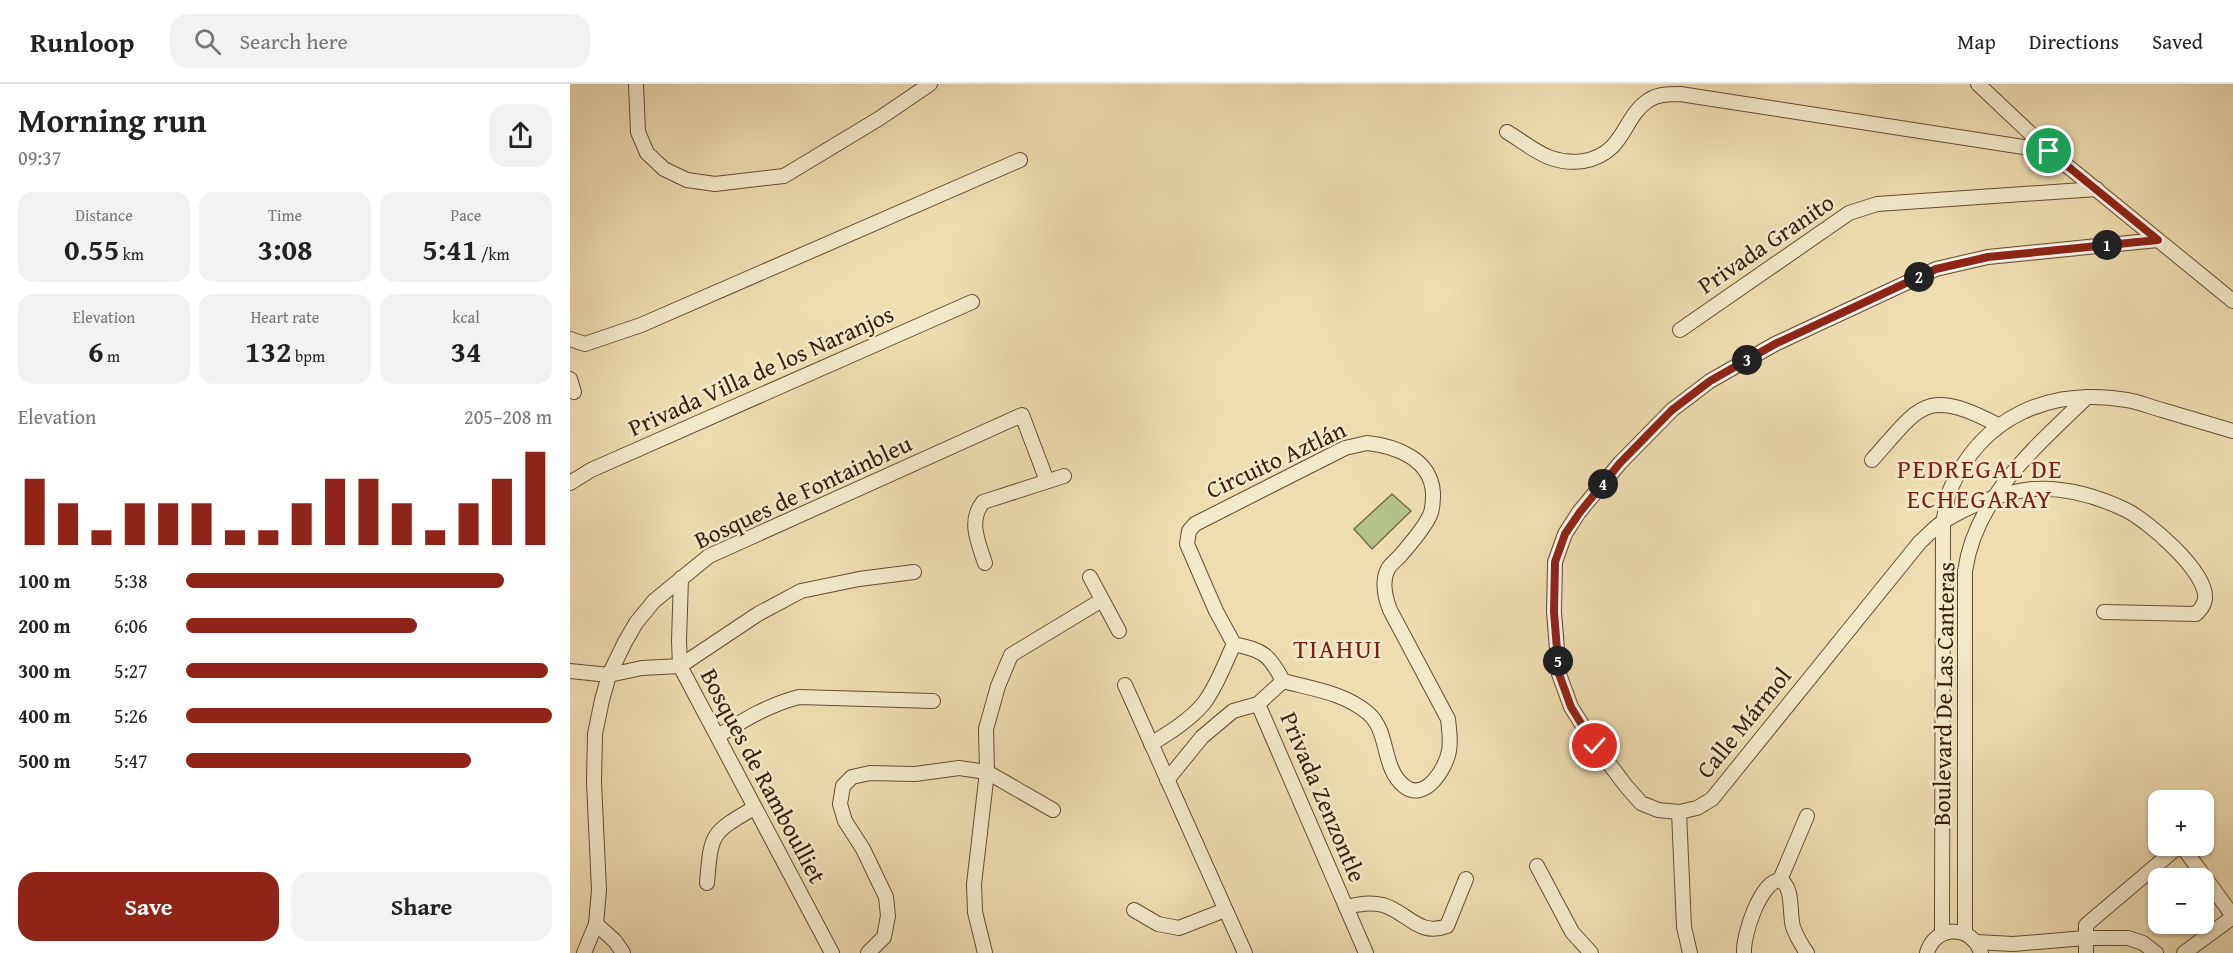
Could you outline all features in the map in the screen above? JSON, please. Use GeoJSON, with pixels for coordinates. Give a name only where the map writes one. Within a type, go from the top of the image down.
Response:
{"type":"FeatureCollection","features":[{"type":"Feature","properties":{"kind":"street"},"geometry":{"type":"LineString","coordinates":[[636,84],[638,132],[647,153],[664,169],[687,180],[715,184],[784,176],[880,118],[930,84]]}},
{"type":"Feature","properties":{"kind":"street"},"geometry":{"type":"LineString","coordinates":[[1978,84],[2049,151],[2233,301]]}},
{"type":"Feature","properties":{"kind":"street"},"geometry":{"type":"LineString","coordinates":[[1507,132],[1550,158],[1575,164],[1594,159],[1612,147],[1638,108],[1650,99],[1663,94],[1680,94],[2049,151]]}},
{"type":"Feature","properties":{"kind":"street"},"geometry":{"type":"LineString","coordinates":[[570,339],[585,344],[641,325],[1020,160]]}},
{"type":"Feature","properties":{"kind":"street","name":"Privada Granito"},"geometry":{"type":"LineString","coordinates":[[1680,330],[1849,213],[1877,204],[2097,189]]}},
{"type":"Feature","properties":{"kind":"street"},"geometry":{"type":"LineString","coordinates":[[1690,953],[1684,927],[1679,812],[1658,810],[1641,803],[1626,786],[1571,707],[1559,674],[1554,612],[1555,562],[1565,534],[1620,463],[1672,410],[1710,381],[1775,344],[1936,269],[1988,257],[2158,240]]}},
{"type":"Feature","properties":{"kind":"street","name":"Privada Villa de los Naranjos"},"geometry":{"type":"LineString","coordinates":[[570,483],[591,470],[972,302]]}},
{"type":"Feature","properties":{"kind":"street"},"geometry":{"type":"LineString","coordinates":[[1944,522],[1950,491],[1971,454],[1998,424],[2028,409],[2054,400],[2087,397],[2128,400],[2233,431]]}},
{"type":"Feature","properties":{"kind":"street","name":"Boulevard De Las Canteras"},"geometry":{"type":"LineString","coordinates":[[1974,943],[1965,571],[1967,553],[1977,526],[1993,497],[2012,471],[2087,397]]}},
{"type":"Feature","properties":{"kind":"street"},"geometry":{"type":"LineString","coordinates":[[1872,460],[1912,416],[1925,406],[1946,404],[1970,410],[1998,424]]}},
{"type":"Feature","properties":{"kind":"street","name":"Bosques de Fontainbleu"},"geometry":{"type":"LineString","coordinates":[[584,953],[596,924],[598,890],[594,782],[595,734],[609,675],[636,623],[654,601],[709,556],[1022,415],[1047,481]]}},
{"type":"Feature","properties":{"kind":"street","name":"Circuito Aztlán"},"geometry":{"type":"LineString","coordinates":[[1234,644],[1216,611],[1187,544],[1189,531],[1194,524],[1345,448],[1366,443],[1386,445],[1404,452],[1427,469],[1433,485],[1434,500],[1431,515],[1388,569],[1384,584],[1385,599],[1390,610],[1448,719],[1449,751],[1433,784],[1423,789],[1411,789],[1404,786],[1391,770],[1381,733],[1370,715],[1354,702],[1332,693],[1283,681]]}},
{"type":"Feature","properties":{"kind":"street"},"geometry":{"type":"LineString","coordinates":[[985,563],[975,531],[976,511],[983,502],[1064,476]]}},
{"type":"Feature","properties":{"kind":"street"},"geometry":{"type":"LineString","coordinates":[[1993,497],[2033,489],[2068,490],[2128,511],[2159,532],[2185,560],[2200,582],[2205,597],[2202,609],[2196,615],[2104,612]]}},
{"type":"Feature","properties":{"kind":"street","name":"Calle Mármol"},"geometry":{"type":"LineString","coordinates":[[1679,812],[1697,808],[1712,799],[1920,542],[1944,522],[1993,497]]}},
{"type":"Feature","properties":{"kind":"street","name":"Boulevard De Las Canteras"},"geometry":{"type":"LineString","coordinates":[[1942,933],[1944,522]]}},
{"type":"Feature","properties":{"kind":"street"},"geometry":{"type":"LineString","coordinates":[[570,671],[609,675],[642,668],[680,666],[758,614],[801,591],[859,579],[914,572]]}},
{"type":"Feature","properties":{"kind":"street"},"geometry":{"type":"LineString","coordinates":[[1090,577],[1119,631]]}},
{"type":"Feature","properties":{"kind":"street","name":"Bosques de Ramboulliet"},"geometry":{"type":"LineString","coordinates":[[681,578],[678,641],[680,666],[832,953]]}},
{"type":"Feature","properties":{"kind":"street"},"geometry":{"type":"LineString","coordinates":[[985,953],[975,912],[974,884],[987,772],[986,729],[998,686],[1011,655],[1102,600]]}},
{"type":"Feature","properties":{"kind":"street"},"geometry":{"type":"LineString","coordinates":[[1151,744],[1177,728],[1204,704],[1234,644],[1251,648],[1272,660],[1283,681],[1258,704],[1233,711],[1202,737],[1167,780]]}},
{"type":"Feature","properties":{"kind":"street"},"geometry":{"type":"LineString","coordinates":[[1125,685],[1245,953]]}},
{"type":"Feature","properties":{"kind":"street"},"geometry":{"type":"LineString","coordinates":[[717,736],[756,712],[799,697],[933,701]]}},
{"type":"Feature","properties":{"kind":"street","name":"Privada Zenzontle"},"geometry":{"type":"LineString","coordinates":[[1258,704],[1366,953]]}},
{"type":"Feature","properties":{"kind":"street"},"geometry":{"type":"LineString","coordinates":[[868,953],[884,937],[888,916],[886,897],[863,849],[845,821],[840,804],[843,786],[852,777],[870,773],[915,774],[959,768],[987,772],[1053,810]]}},
{"type":"Feature","properties":{"kind":"street"},"geometry":{"type":"LineString","coordinates":[[707,883],[710,846],[722,826],[754,808]]}},
{"type":"Feature","properties":{"kind":"street"},"geometry":{"type":"LineString","coordinates":[[1780,880],[1807,816]]}},
{"type":"Feature","properties":{"kind":"street"},"geometry":{"type":"LineString","coordinates":[[2086,953],[2086,925],[2168,856]]}},
{"type":"Feature","properties":{"kind":"street"},"geometry":{"type":"LineString","coordinates":[[2184,953],[2233,916],[2188,856]]}},
{"type":"Feature","properties":{"kind":"street"},"geometry":{"type":"LineString","coordinates":[[1537,866],[1572,932],[1591,953]]}},
{"type":"Feature","properties":{"kind":"street","name":"Privada Zenzontle"},"geometry":{"type":"LineString","coordinates":[[1346,907],[1364,903],[1385,906],[1419,925],[1436,930],[1447,926],[1466,879]]}},
{"type":"Feature","properties":{"kind":"street"},"geometry":{"type":"LineString","coordinates":[[1744,953],[1743,943],[1747,927],[1760,900],[1771,884],[1780,880],[1788,889],[1794,928],[1808,953]]}},
{"type":"Feature","properties":{"kind":"street"},"geometry":{"type":"LineString","coordinates":[[1134,910],[1158,924],[1179,928],[1226,909]]}},
{"type":"Feature","properties":{"kind":"street"},"geometry":{"type":"LineString","coordinates":[[596,924],[615,941],[623,953]]}},
{"type":"Feature","properties":{"kind":"street"},"geometry":{"type":"LineString","coordinates":[[1927,953],[1934,939],[1942,933],[1953,931],[1974,943],[2013,944],[2085,938],[2128,938],[2144,943],[2156,953]]}},
{"type":"Feature","properties":{"kind":"green space"},"geometry":{"type":"Polygon","coordinates":[[[1392,494],[1411,511],[1372,549],[1354,529],[1392,494]]]}},
{"type":"Feature","properties":{"kind":"district","name":"PEDREGAL DE ECHEGARAY"},"geometry":{"type":"Point","coordinates":[1980,484]}},
{"type":"Feature","properties":{"kind":"district","name":"TIAHUI"},"geometry":{"type":"Point","coordinates":[1338,649]}},
{"type":"Feature","properties":{"kind":"route"},"geometry":{"type":"LineString","coordinates":[[1595,746],[1571,707],[1559,674],[1554,612],[1555,562],[1565,534],[1580,512],[1620,463],[1672,410],[1710,381],[1775,344],[1936,269],[1988,257],[2158,240],[2049,151]]}}]}
